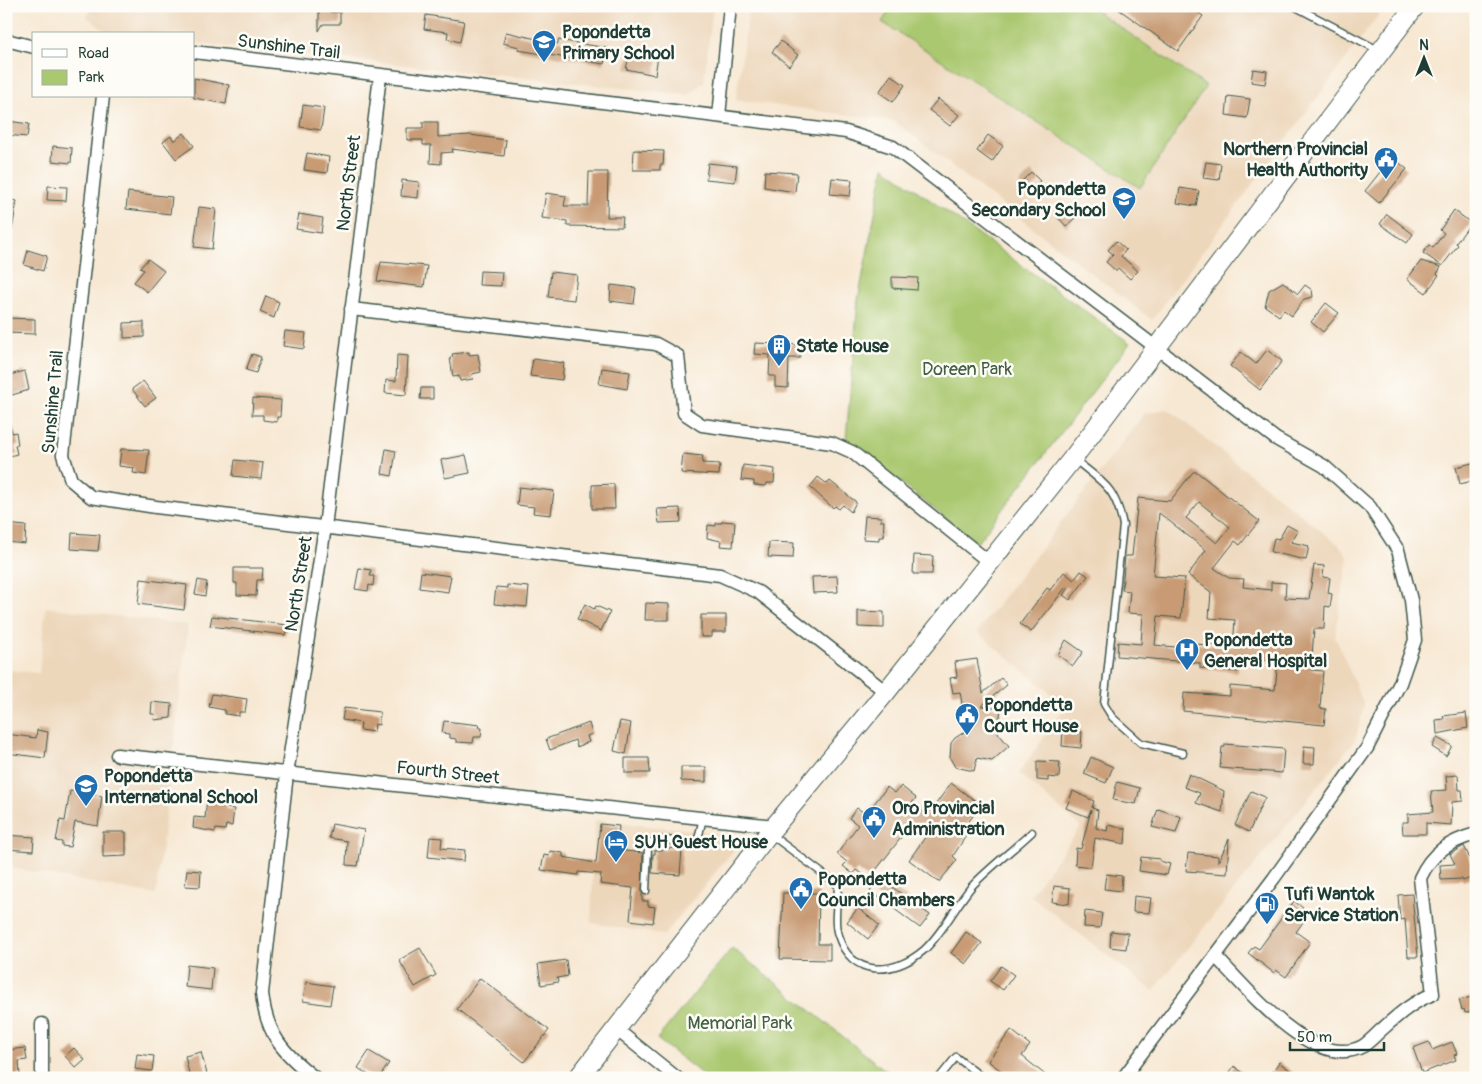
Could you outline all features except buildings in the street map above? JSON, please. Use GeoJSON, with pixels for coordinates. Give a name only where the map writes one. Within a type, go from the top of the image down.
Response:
{"type":"FeatureCollection","features":[{"type":"Feature","properties":{"kind":"main road"},"geometry":{"type":"LineString","coordinates":[[578,1078],[772,830],[886,692],[1074,458],[1415,6]]}},
{"type":"Feature","properties":{"kind":"street"},"geometry":{"type":"LineString","coordinates":[[720,116],[730,6]]}},
{"type":"Feature","properties":{"kind":"street"},"geometry":{"type":"LineString","coordinates":[[6,40],[32,46]]}},
{"type":"Feature","properties":{"kind":"street","name":"Sunshine Trail"},"geometry":{"type":"LineString","coordinates":[[195,52],[846,132],[893,146],[1276,439],[1324,466],[1370,507],[1398,550],[1410,600],[1415,640],[1400,683],[1367,748],[1123,1078]]}},
{"type":"Feature","properties":{"kind":"street","name":"North Street"},"geometry":{"type":"LineString","coordinates":[[315,1078],[292,1059],[274,1037],[264,1014],[263,1000],[287,774],[325,527],[380,76]]}},
{"type":"Feature","properties":{"kind":"street","name":"Sunshine Trail"},"geometry":{"type":"LineString","coordinates":[[103,98],[63,455],[70,480],[91,496],[720,576],[758,592],[886,692]]}},
{"type":"Feature","properties":{"kind":"street"},"geometry":{"type":"LineString","coordinates":[[351,309],[656,344],[678,356],[684,413],[702,425],[832,443],[852,452],[989,562]]}},
{"type":"Feature","properties":{"kind":"street","name":"Fourth Street"},"geometry":{"type":"LineString","coordinates":[[117,755],[703,818],[772,830]]}},
{"type":"Feature","properties":{"kind":"street"},"geometry":{"type":"LineString","coordinates":[[1215,956],[1285,1026],[1318,1047],[1330,1050],[1350,1050],[1363,1046],[1410,1005],[1433,994],[1420,878],[1426,865],[1453,840],[1476,834]]}},
{"type":"Feature","properties":{"kind":"street"},"geometry":{"type":"LineString","coordinates":[[42,1024],[42,1078]]}},
{"type":"Feature","properties":{"kind":"street"},"geometry":{"type":"LineString","coordinates":[[616,1030],[677,1078]]}},
{"type":"Feature","properties":{"kind":"lane"},"geometry":{"type":"LineString","coordinates":[[1294,6],[1381,51]]}},
{"type":"Feature","properties":{"kind":"lane"},"geometry":{"type":"LineString","coordinates":[[1074,458],[1110,489],[1118,502],[1122,525],[1104,704],[1112,717],[1141,743],[1182,754]]}},
{"type":"Feature","properties":{"kind":"lane"},"geometry":{"type":"LineString","coordinates":[[646,892],[648,848],[652,842],[665,840],[694,843],[698,839],[703,818]]}},
{"type":"Feature","properties":{"kind":"lane"},"geometry":{"type":"LineString","coordinates":[[772,830],[838,885],[837,934],[846,953],[860,966],[870,969],[903,964],[924,950],[973,886],[1032,832]]}},
{"type":"Feature","properties":{"kind":"lane"},"geometry":{"type":"LineString","coordinates":[[939,1078],[956,1057],[983,1078]]}},
{"type":"Feature","properties":{"kind":"shaded area","name":"Popondetta Primary School"},"geometry":{"type":"Polygon","coordinates":[[[92,6],[713,6],[704,82],[689,95],[195,43],[195,32],[106,32],[87,17],[92,6]]]}},
{"type":"Feature","properties":{"kind":"shaded area","name":"Popondetta Secondary School"},"geometry":{"type":"Polygon","coordinates":[[[749,6],[1385,6],[1152,320],[894,121],[736,100],[749,6]]]}},
{"type":"Feature","properties":{"kind":"shaded area","name":"Popondetta General Hospital"},"geometry":{"type":"Polygon","coordinates":[[[1168,409],[1339,545],[1348,557],[1335,636],[1364,705],[1356,739],[1153,991],[1030,895],[1081,827],[1019,773],[1066,706],[977,632],[1145,413],[1168,409]]]}},
{"type":"Feature","properties":{"kind":"shaded area","name":"Popondetta International School"},"geometry":{"type":"Polygon","coordinates":[[[46,607],[188,625],[156,895],[6,867],[6,670],[39,673],[46,607]]]}},
{"type":"Feature","properties":{"kind":"shaded area","name":"SUH Guest House"},"geometry":{"type":"Polygon","coordinates":[[[595,820],[733,835],[733,851],[664,935],[591,923],[595,820]]]}},
{"type":"Feature","properties":{"kind":"green space"},"geometry":{"type":"Polygon","coordinates":[[[892,6],[1089,6],[1206,86],[1140,188],[882,22],[892,6]]]}},
{"type":"Feature","properties":{"kind":"green space","name":"Doreen Park"},"geometry":{"type":"Polygon","coordinates":[[[884,167],[1130,343],[977,543],[846,439],[858,300],[884,167]]]}},
{"type":"Feature","properties":{"kind":"green space","name":"Memorial Park"},"geometry":{"type":"Polygon","coordinates":[[[732,948],[895,1078],[707,1078],[657,1039],[732,948]]]}},
{"type":"Feature","properties":{"kind":"place","name":"Popondetta Primary School"},"geometry":{"type":"Point","coordinates":[544,63]}},
{"type":"Feature","properties":{"kind":"place","name":"Northern Provincial Health Authority"},"geometry":{"type":"Point","coordinates":[1386,180]}},
{"type":"Feature","properties":{"kind":"place","name":"Popondetta Secondary School"},"geometry":{"type":"Point","coordinates":[1124,220]}},
{"type":"Feature","properties":{"kind":"place","name":"State House"},"geometry":{"type":"Point","coordinates":[779,367]}},
{"type":"Feature","properties":{"kind":"place","name":"Popondetta General Hospital"},"geometry":{"type":"Point","coordinates":[1187,671]}},
{"type":"Feature","properties":{"kind":"place","name":"Popondetta Court House"},"geometry":{"type":"Point","coordinates":[967,736]}},
{"type":"Feature","properties":{"kind":"place","name":"Popondetta International School"},"geometry":{"type":"Point","coordinates":[86,807]}},
{"type":"Feature","properties":{"kind":"place","name":"Oro Provincial Administration"},"geometry":{"type":"Point","coordinates":[874,839]}},
{"type":"Feature","properties":{"kind":"place","name":"SUH Guest House"},"geometry":{"type":"Point","coordinates":[616,863]}},
{"type":"Feature","properties":{"kind":"place","name":"Popondetta Council Chambers"},"geometry":{"type":"Point","coordinates":[801,910]}},
{"type":"Feature","properties":{"kind":"place","name":"Tufi Wantok Service Station"},"geometry":{"type":"Point","coordinates":[1267,925]}}]}
